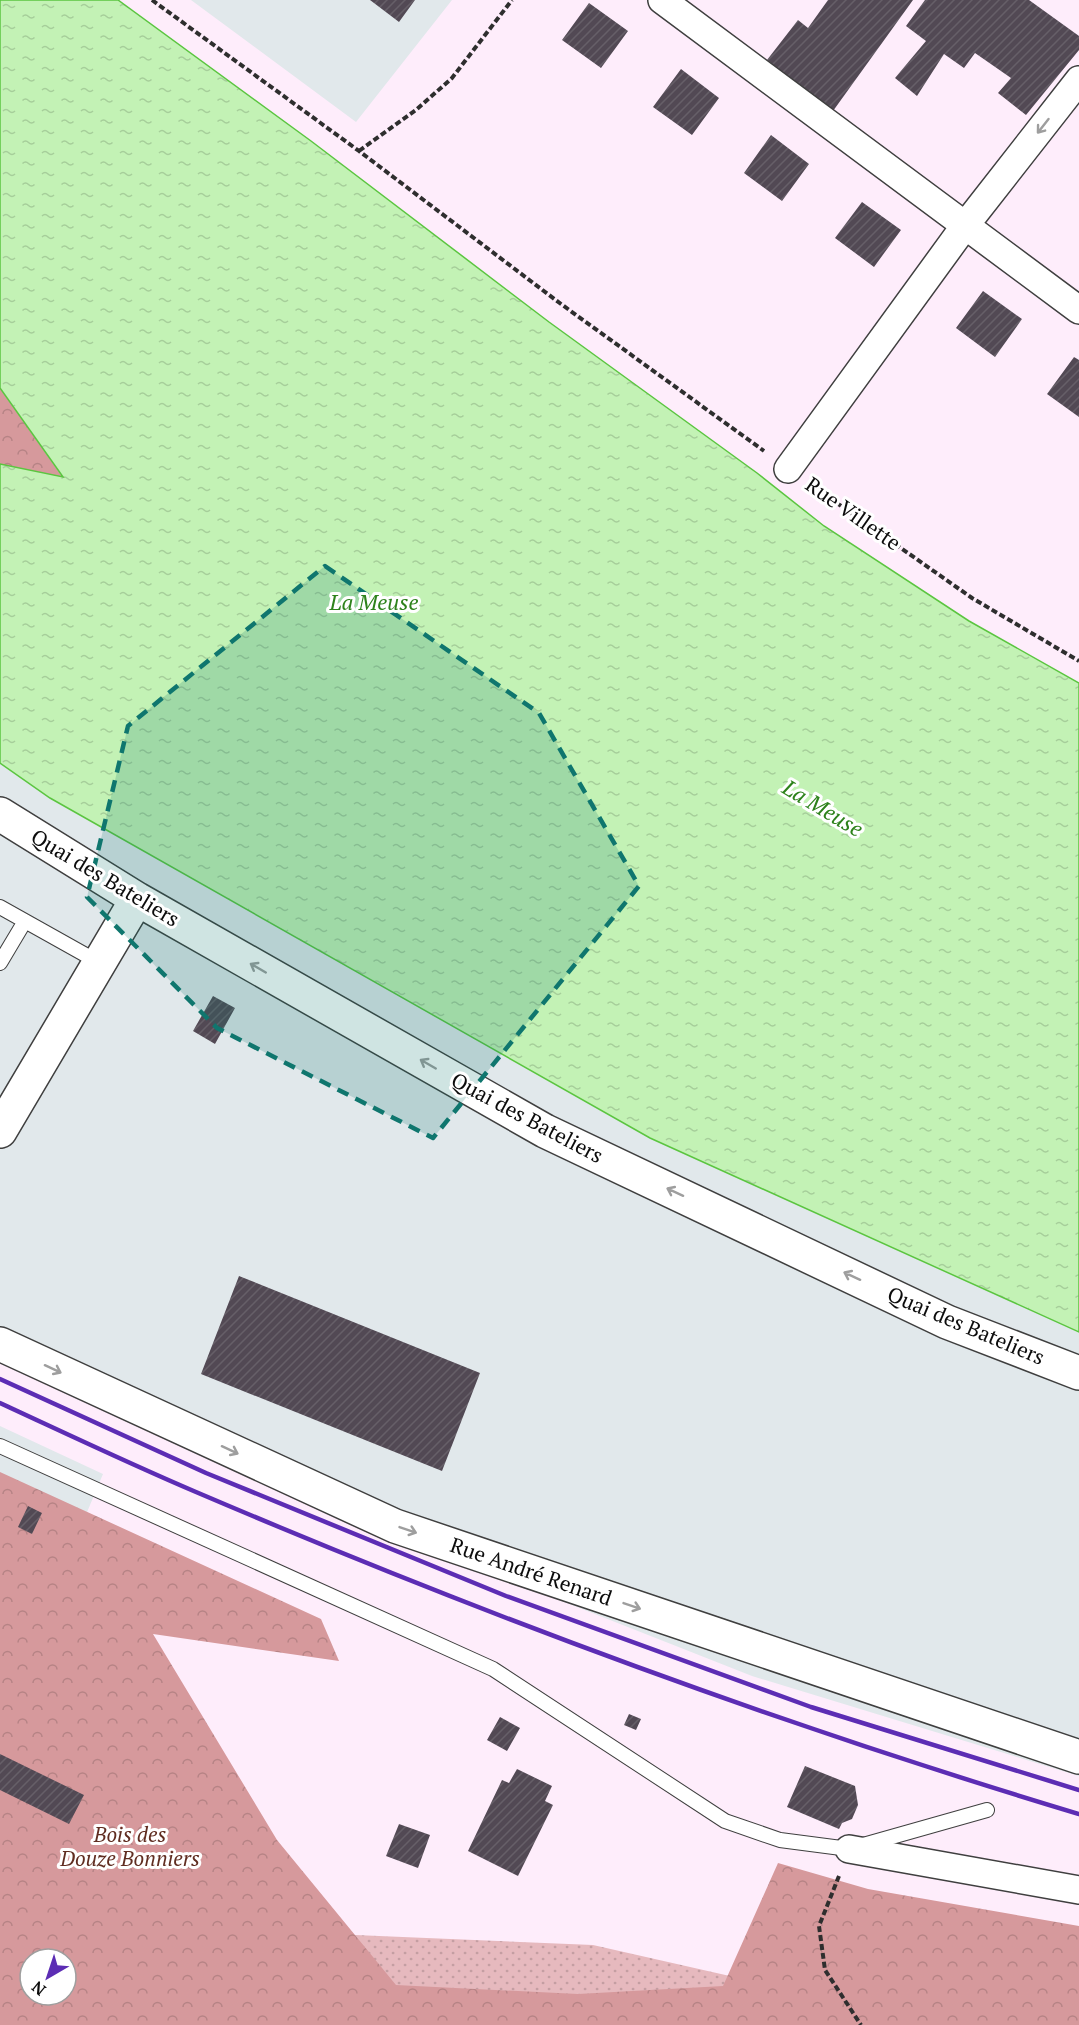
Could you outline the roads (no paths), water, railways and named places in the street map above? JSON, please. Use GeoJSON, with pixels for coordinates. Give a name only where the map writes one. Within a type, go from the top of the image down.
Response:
{"type":"FeatureCollection","features":[{"type":"Feature","properties":{"kind":"street"},"geometry":{"type":"LineString","coordinates":[[662,0],[1079,310]]}},
{"type":"Feature","properties":{"kind":"street","name":"Rue Villette"},"geometry":{"type":"LineString","coordinates":[[788,469],[964,226],[1079,80]]}},
{"type":"Feature","properties":{"kind":"street","name":"Quai des Bateliers"},"geometry":{"type":"LineString","coordinates":[[0,814],[137,899],[545,1131],[948,1322],[1079,1373]]}},
{"type":"Feature","properties":{"kind":"street"},"geometry":{"type":"LineString","coordinates":[[0,1131],[137,899]]}},
{"type":"Feature","properties":{"kind":"street","name":"Rue André Renard"},"geometry":{"type":"LineString","coordinates":[[0,1344],[394,1526],[1079,1757]]}},
{"type":"Feature","properties":{"kind":"street"},"geometry":{"type":"LineString","coordinates":[[849,1849],[1079,1890]]}},
{"type":"Feature","properties":{"kind":"lane"},"geometry":{"type":"LineString","coordinates":[[0,907],[100,963]]}},
{"type":"Feature","properties":{"kind":"lane"},"geometry":{"type":"LineString","coordinates":[[0,963],[25,921]]}},
{"type":"Feature","properties":{"kind":"lane"},"geometry":{"type":"LineString","coordinates":[[0,1446],[493,1669],[724,1821],[780,1840],[849,1849],[987,1810]]}},
{"type":"Feature","properties":{"kind":"water","name":"La Meuse"},"geometry":{"type":"Polygon","coordinates":[[[0,0],[118,0],[311,141],[549,322],[757,473],[824,526],[969,621],[1079,683],[1079,1332],[650,1138],[50,798],[0,763],[0,464],[63,477],[0,388],[0,0]]]}},
{"type":"Feature","properties":{"kind":"railway"},"geometry":{"type":"LineString","coordinates":[[0,1379],[206,1473],[506,1596],[811,1707],[1079,1790]]}},
{"type":"Feature","properties":{"kind":"railway"},"geometry":{"type":"LineString","coordinates":[[0,1403],[196,1492],[413,1582],[523,1624],[855,1743],[1079,1814]]}},
{"type":"Feature","properties":{"kind":"park label","name":"Bois des Douze Bonniers"},"geometry":{"type":"Point","coordinates":[130,1847]}}]}
